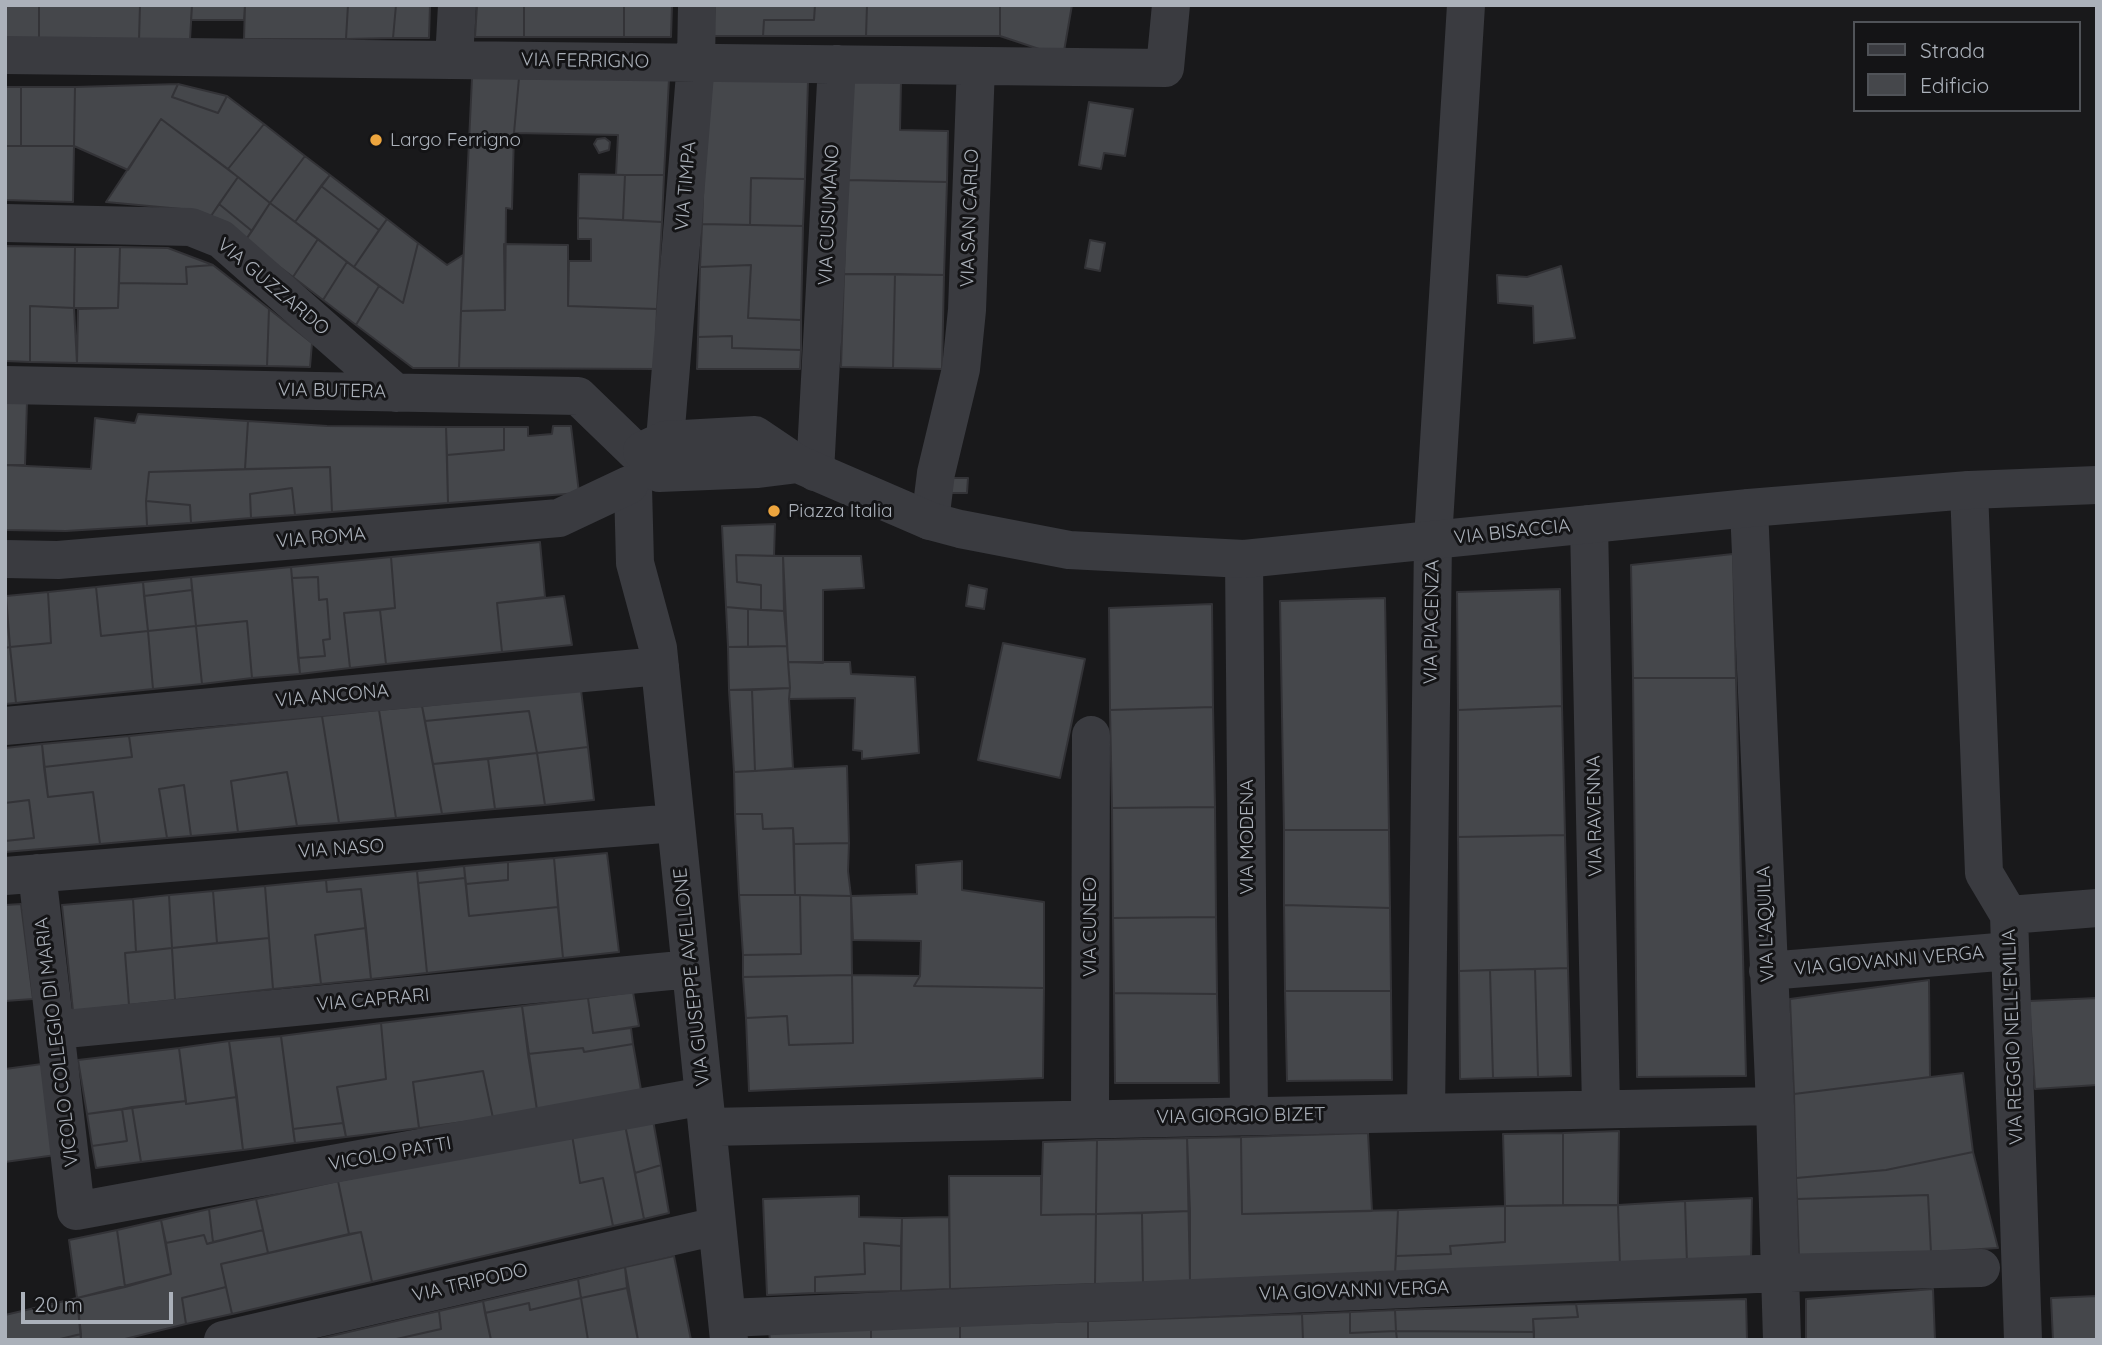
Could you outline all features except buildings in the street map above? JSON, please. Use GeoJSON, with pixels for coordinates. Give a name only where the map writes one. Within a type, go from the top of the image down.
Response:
{"type":"FeatureCollection","features":[{"type":"Feature","properties":{"kind":"street"},"geometry":{"type":"LineString","coordinates":[[454,60],[457,5]]}},
{"type":"Feature","properties":{"kind":"street","name":"VIA TIMPA"},"geometry":{"type":"LineString","coordinates":[[647,467],[671,366],[696,62],[697,5]]}},
{"type":"Feature","properties":{"kind":"street","name":"VIA FERRIGNO"},"geometry":{"type":"LineString","coordinates":[[5,55],[1165,68],[1171,5]]}},
{"type":"Feature","properties":{"kind":"street","name":"VIA PIACENZA"},"geometry":{"type":"LineString","coordinates":[[1426,1113],[1433,539],[1466,5]]}},
{"type":"Feature","properties":{"kind":"street","name":"VIA CUSUMANO"},"geometry":{"type":"LineString","coordinates":[[807,468],[821,366],[837,64]]}},
{"type":"Feature","properties":{"kind":"street","name":"VIA SAN CARLO"},"geometry":{"type":"LineString","coordinates":[[930,520],[936,472],[961,369],[967,310],[976,66]]}},
{"type":"Feature","properties":{"kind":"street","name":"VIA GUZZARDO"},"geometry":{"type":"LineString","coordinates":[[5,223],[191,227],[221,239],[396,393]]}},
{"type":"Feature","properties":{"kind":"street","name":"VIA BUTERA"},"geometry":{"type":"LineString","coordinates":[[5,385],[578,396],[647,467]]}},
{"type":"Feature","properties":{"kind":"street"},"geometry":{"type":"LineString","coordinates":[[647,467],[755,435],[807,468]]}},
{"type":"Feature","properties":{"kind":"street","name":"VIA ROMA"},"geometry":{"type":"LineString","coordinates":[[5,559],[58,560],[559,518],[647,467]]}},
{"type":"Feature","properties":{"kind":"street","name":"VIA GIUSEPPE AVELLONE"},"geometry":{"type":"LineString","coordinates":[[647,467],[635,563],[659,648],[728,1329]]}},
{"type":"Feature","properties":{"kind":"street","name":"VIA BISACCIA"},"geometry":{"type":"LineString","coordinates":[[807,468],[930,520],[960,529],[1069,550],[1244,559],[1749,508],[1969,490],[2097,485]]}},
{"type":"Feature","properties":{"kind":"street","name":"VIA REGGIO NELL'EMILIA"},"geometry":{"type":"LineString","coordinates":[[1969,490],[1984,873],[2010,933],[2023,1340]]}},
{"type":"Feature","properties":{"kind":"street","name":"VIA L'AQUILA"},"geometry":{"type":"LineString","coordinates":[[1749,508],[1775,1106],[1782,1340]]}},
{"type":"Feature","properties":{"kind":"street","name":"VIA RAVENNA"},"geometry":{"type":"LineString","coordinates":[[1589,524],[1601,1109]]}},
{"type":"Feature","properties":{"kind":"street","name":"VIA MODENA"},"geometry":{"type":"LineString","coordinates":[[1244,559],[1249,1116]]}},
{"type":"Feature","properties":{"kind":"street","name":"VIA ANCONA"},"geometry":{"type":"LineString","coordinates":[[5,726],[660,666]]}},
{"type":"Feature","properties":{"kind":"street","name":"VIA CUNEO"},"geometry":{"type":"LineString","coordinates":[[1090,1119],[1091,735]]}},
{"type":"Feature","properties":{"kind":"street","name":"VIA NASO"},"geometry":{"type":"LineString","coordinates":[[21,874],[676,823]]}},
{"type":"Feature","properties":{"kind":"street","name":"VICOLO COLLEGIO DI MARIA"},"geometry":{"type":"LineString","coordinates":[[21,874],[55,1030],[76,1211]]}},
{"type":"Feature","properties":{"kind":"street","name":"VIA GIOVANNI VERGA"},"geometry":{"type":"LineString","coordinates":[[1768,971],[2010,933],[2097,908]]}},
{"type":"Feature","properties":{"kind":"street","name":"VIA CAPRARI"},"geometry":{"type":"LineString","coordinates":[[55,1030],[691,969]]}},
{"type":"Feature","properties":{"kind":"street","name":"VIA GIORGIO BIZET"},"geometry":{"type":"LineString","coordinates":[[705,1112],[1090,1119],[1775,1106]]}},
{"type":"Feature","properties":{"kind":"street","name":"VICOLO PATTI"},"geometry":{"type":"LineString","coordinates":[[76,1211],[705,1112]]}},
{"type":"Feature","properties":{"kind":"street","name":"VIA TRIPODO"},"geometry":{"type":"LineString","coordinates":[[223,1340],[718,1226]]}},
{"type":"Feature","properties":{"kind":"street","name":"VIA GIOVANNI VERGA"},"geometry":{"type":"LineString","coordinates":[[728,1329],[1780,1273],[1980,1268]]}},
{"type":"Feature","properties":{"kind":"place","name":"Largo Ferrigno"},"geometry":{"type":"Point","coordinates":[376,140]}},
{"type":"Feature","properties":{"kind":"place","name":"Piazza Italia"},"geometry":{"type":"Point","coordinates":[774,511]}}]}
